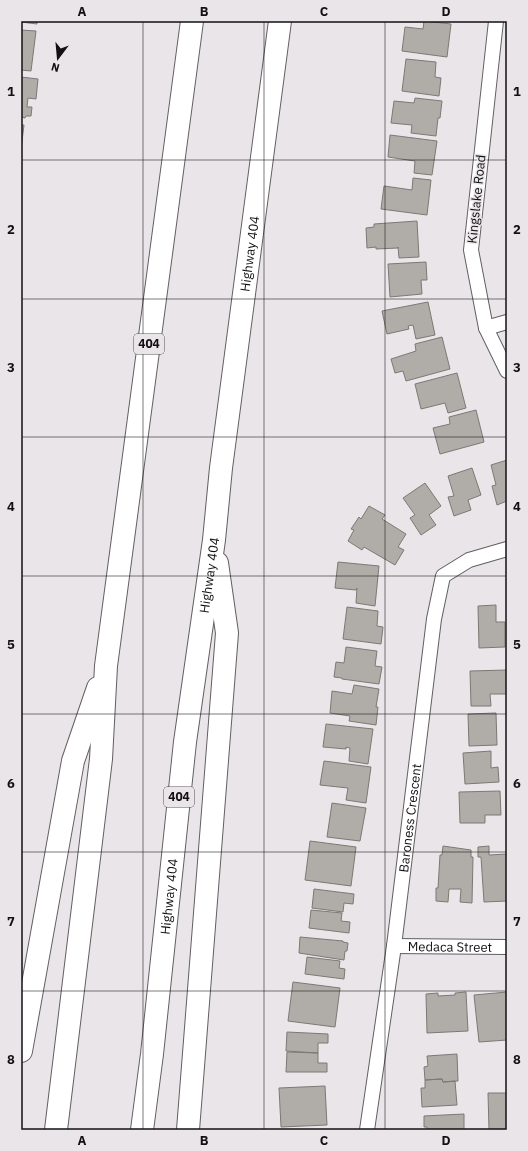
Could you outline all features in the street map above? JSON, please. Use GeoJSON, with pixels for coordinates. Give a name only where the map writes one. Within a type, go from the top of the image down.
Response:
{"type":"FeatureCollection","features":[{"type":"Feature","properties":{"kind":"highway","name":"404"},"geometry":{"type":"LineString","coordinates":[[56,1130],[101,759],[106,666],[192,21]]}},
{"type":"Feature","properties":{"kind":"highway","name":"Highway 404"},"geometry":{"type":"LineString","coordinates":[[142,1130],[152,1054],[185,742],[214,540],[221,468],[280,21]]}},
{"type":"Feature","properties":{"kind":"highway"},"geometry":{"type":"LineString","coordinates":[[188,1130],[227,633],[214,540]]}},
{"type":"Feature","properties":{"kind":"highway"},"geometry":{"type":"LineString","coordinates":[[21,1051],[73,761],[106,666]]}},
{"type":"Feature","properties":{"kind":"street","name":"Kingslake Road"},"geometry":{"type":"LineString","coordinates":[[496,21],[471,250],[486,328],[507,371]]}},
{"type":"Feature","properties":{"kind":"street"},"geometry":{"type":"LineString","coordinates":[[486,328],[507,322]]}},
{"type":"Feature","properties":{"kind":"street","name":"Baroness Crescent"},"geometry":{"type":"LineString","coordinates":[[367,1130],[394,946],[434,618],[443,576],[469,560],[507,549]]}},
{"type":"Feature","properties":{"kind":"street","name":"Medaca Street"},"geometry":{"type":"LineString","coordinates":[[394,946],[507,947]]}},
{"type":"Feature","properties":{"kind":"building"},"geometry":{"type":"Polygon","coordinates":[[[37,21],[37,24],[21,22],[37,21]]]}},
{"type":"Feature","properties":{"kind":"building"},"geometry":{"type":"Polygon","coordinates":[[[424,21],[451,24],[447,57],[402,51],[405,27],[423,29],[424,21]]]}},
{"type":"Feature","properties":{"kind":"building"},"geometry":{"type":"Polygon","coordinates":[[[21,30],[36,31],[31,71],[21,70],[21,30]]]}},
{"type":"Feature","properties":{"kind":"building"},"geometry":{"type":"Polygon","coordinates":[[[406,59],[436,62],[435,77],[441,78],[439,96],[402,91],[406,59]]]}},
{"type":"Feature","properties":{"kind":"building"},"geometry":{"type":"Polygon","coordinates":[[[21,77],[38,79],[36,99],[28,98],[27,107],[32,107],[31,116],[26,116],[25,118],[21,117],[21,77]]]}},
{"type":"Feature","properties":{"kind":"building"},"geometry":{"type":"Polygon","coordinates":[[[415,98],[442,101],[436,136],[411,133],[412,125],[391,123],[394,101],[414,103],[415,98]]]}},
{"type":"Feature","properties":{"kind":"building"},"geometry":{"type":"Polygon","coordinates":[[[21,125],[24,125],[21,149],[21,125]]]}},
{"type":"Feature","properties":{"kind":"building"},"geometry":{"type":"Polygon","coordinates":[[[390,135],[437,141],[432,175],[414,173],[415,161],[388,157],[390,135]]]}},
{"type":"Feature","properties":{"kind":"building"},"geometry":{"type":"Polygon","coordinates":[[[413,178],[431,180],[427,215],[381,209],[384,186],[412,190],[413,178]]]}},
{"type":"Feature","properties":{"kind":"building"},"geometry":{"type":"Polygon","coordinates":[[[417,221],[419,257],[399,258],[398,247],[376,249],[376,247],[367,248],[366,228],[374,227],[374,224],[417,221]]]}},
{"type":"Feature","properties":{"kind":"building"},"geometry":{"type":"Polygon","coordinates":[[[426,262],[427,280],[421,280],[422,294],[390,297],[388,264],[426,262]]]}},
{"type":"Feature","properties":{"kind":"building"},"geometry":{"type":"Polygon","coordinates":[[[428,302],[435,335],[416,339],[413,325],[408,326],[409,329],[387,334],[382,311],[428,302]]]}},
{"type":"Feature","properties":{"kind":"building"},"geometry":{"type":"Polygon","coordinates":[[[442,337],[450,369],[406,381],[403,371],[395,373],[391,359],[416,351],[415,344],[442,337]]]}},
{"type":"Feature","properties":{"kind":"building"},"geometry":{"type":"Polygon","coordinates":[[[457,373],[466,408],[448,413],[445,403],[421,409],[415,384],[457,373]]]}},
{"type":"Feature","properties":{"kind":"building"},"geometry":{"type":"Polygon","coordinates":[[[476,410],[484,442],[440,454],[433,428],[450,424],[449,417],[476,410]]]}},
{"type":"Feature","properties":{"kind":"building"},"geometry":{"type":"Polygon","coordinates":[[[507,460],[507,501],[497,505],[492,486],[496,485],[491,465],[507,460]]]}},
{"type":"Feature","properties":{"kind":"building"},"geometry":{"type":"Polygon","coordinates":[[[472,468],[481,495],[468,500],[471,510],[454,516],[448,497],[454,496],[448,476],[472,468]]]}},
{"type":"Feature","properties":{"kind":"building"},"geometry":{"type":"Polygon","coordinates":[[[425,483],[441,506],[429,515],[436,525],[421,535],[410,518],[415,515],[403,498],[425,483]]]}},
{"type":"Feature","properties":{"kind":"building"},"geometry":{"type":"Polygon","coordinates":[[[369,506],[385,515],[382,519],[406,534],[398,547],[404,550],[395,565],[364,547],[362,550],[348,541],[354,530],[351,529],[359,517],[361,519],[369,506]]]}},
{"type":"Feature","properties":{"kind":"building"},"geometry":{"type":"Polygon","coordinates":[[[338,562],[379,566],[375,606],[356,603],[357,588],[356,590],[335,588],[338,562]]]}},
{"type":"Feature","properties":{"kind":"building"},"geometry":{"type":"Polygon","coordinates":[[[496,605],[496,622],[505,622],[505,647],[479,648],[478,606],[496,605]]]}},
{"type":"Feature","properties":{"kind":"building"},"geometry":{"type":"Polygon","coordinates":[[[347,607],[378,611],[377,626],[383,627],[381,644],[343,639],[347,607]]]}},
{"type":"Feature","properties":{"kind":"building"},"geometry":{"type":"Polygon","coordinates":[[[346,647],[377,651],[375,666],[382,667],[379,684],[334,677],[336,662],[344,663],[346,647]]]}},
{"type":"Feature","properties":{"kind":"building"},"geometry":{"type":"Polygon","coordinates":[[[507,670],[507,694],[490,694],[491,706],[471,706],[470,671],[507,670]]]}},
{"type":"Feature","properties":{"kind":"building"},"geometry":{"type":"Polygon","coordinates":[[[354,685],[379,689],[376,707],[378,707],[376,725],[349,721],[350,716],[330,713],[332,691],[352,694],[354,685]]]}},
{"type":"Feature","properties":{"kind":"building"},"geometry":{"type":"Polygon","coordinates":[[[496,713],[497,745],[469,746],[468,714],[496,713]]]}},
{"type":"Feature","properties":{"kind":"building"},"geometry":{"type":"Polygon","coordinates":[[[326,724],[373,729],[368,764],[349,761],[350,748],[323,747],[326,724]]]}},
{"type":"Feature","properties":{"kind":"building"},"geometry":{"type":"Polygon","coordinates":[[[491,751],[491,768],[498,767],[499,782],[465,784],[463,753],[491,751]]]}},
{"type":"Feature","properties":{"kind":"building"},"geometry":{"type":"Polygon","coordinates":[[[324,761],[371,767],[366,803],[346,800],[348,788],[320,785],[324,761]]]}},
{"type":"Feature","properties":{"kind":"building"},"geometry":{"type":"Polygon","coordinates":[[[500,791],[501,815],[485,815],[485,823],[460,823],[459,792],[500,791]]]}},
{"type":"Feature","properties":{"kind":"building"},"geometry":{"type":"Polygon","coordinates":[[[332,803],[366,808],[360,841],[327,837],[332,803]]]}},
{"type":"Feature","properties":{"kind":"building"},"geometry":{"type":"Polygon","coordinates":[[[310,841],[356,847],[351,886],[305,880],[310,841]]]}},
{"type":"Feature","properties":{"kind":"building"},"geometry":{"type":"Polygon","coordinates":[[[443,846],[471,850],[471,857],[473,857],[472,903],[460,902],[461,889],[449,889],[448,902],[436,901],[440,855],[442,855],[443,846]]]}},
{"type":"Feature","properties":{"kind":"building"},"geometry":{"type":"Polygon","coordinates":[[[489,846],[489,855],[507,854],[507,901],[484,902],[481,857],[478,857],[478,847],[489,846]]]}},
{"type":"Feature","properties":{"kind":"building"},"geometry":{"type":"Polygon","coordinates":[[[314,889],[354,894],[353,904],[344,903],[343,912],[312,908],[314,889]]]}},
{"type":"Feature","properties":{"kind":"building"},"geometry":{"type":"Polygon","coordinates":[[[311,910],[342,913],[341,921],[350,922],[349,933],[309,928],[311,910]]]}},
{"type":"Feature","properties":{"kind":"building"},"geometry":{"type":"Polygon","coordinates":[[[300,937],[343,941],[348,943],[344,960],[299,953],[300,937]]]}},
{"type":"Feature","properties":{"kind":"building"},"geometry":{"type":"Polygon","coordinates":[[[307,957],[340,961],[339,968],[345,969],[344,979],[305,974],[307,957]]]}},
{"type":"Feature","properties":{"kind":"building"},"geometry":{"type":"Polygon","coordinates":[[[293,982],[340,988],[335,1027],[288,1021],[293,982]]]}},
{"type":"Feature","properties":{"kind":"building"},"geometry":{"type":"Polygon","coordinates":[[[466,992],[468,1031],[427,1033],[426,994],[438,993],[438,996],[455,995],[455,993],[466,992]]]}},
{"type":"Feature","properties":{"kind":"building"},"geometry":{"type":"Polygon","coordinates":[[[507,992],[507,1040],[479,1042],[474,995],[507,992]]]}},
{"type":"Feature","properties":{"kind":"building"},"geometry":{"type":"Polygon","coordinates":[[[287,1032],[328,1034],[328,1043],[318,1043],[318,1053],[286,1051],[287,1032]]]}},
{"type":"Feature","properties":{"kind":"building"},"geometry":{"type":"Polygon","coordinates":[[[287,1052],[318,1053],[318,1063],[327,1063],[327,1072],[286,1072],[287,1052]]]}},
{"type":"Feature","properties":{"kind":"building"},"geometry":{"type":"Polygon","coordinates":[[[457,1054],[458,1081],[443,1082],[442,1079],[425,1080],[424,1067],[428,1066],[427,1056],[457,1054]]]}},
{"type":"Feature","properties":{"kind":"building"},"geometry":{"type":"Polygon","coordinates":[[[442,1079],[443,1082],[455,1081],[457,1105],[422,1107],[421,1088],[425,1088],[425,1080],[442,1079]]]}},
{"type":"Feature","properties":{"kind":"building"},"geometry":{"type":"Polygon","coordinates":[[[325,1086],[327,1125],[281,1127],[279,1088],[325,1086]]]}},
{"type":"Feature","properties":{"kind":"building"},"geometry":{"type":"Polygon","coordinates":[[[488,1093],[507,1093],[507,1130],[489,1130],[488,1093]]]}},
{"type":"Feature","properties":{"kind":"building"},"geometry":{"type":"Polygon","coordinates":[[[464,1114],[464,1130],[427,1130],[427,1127],[424,1127],[424,1116],[464,1114]]]}}]}
